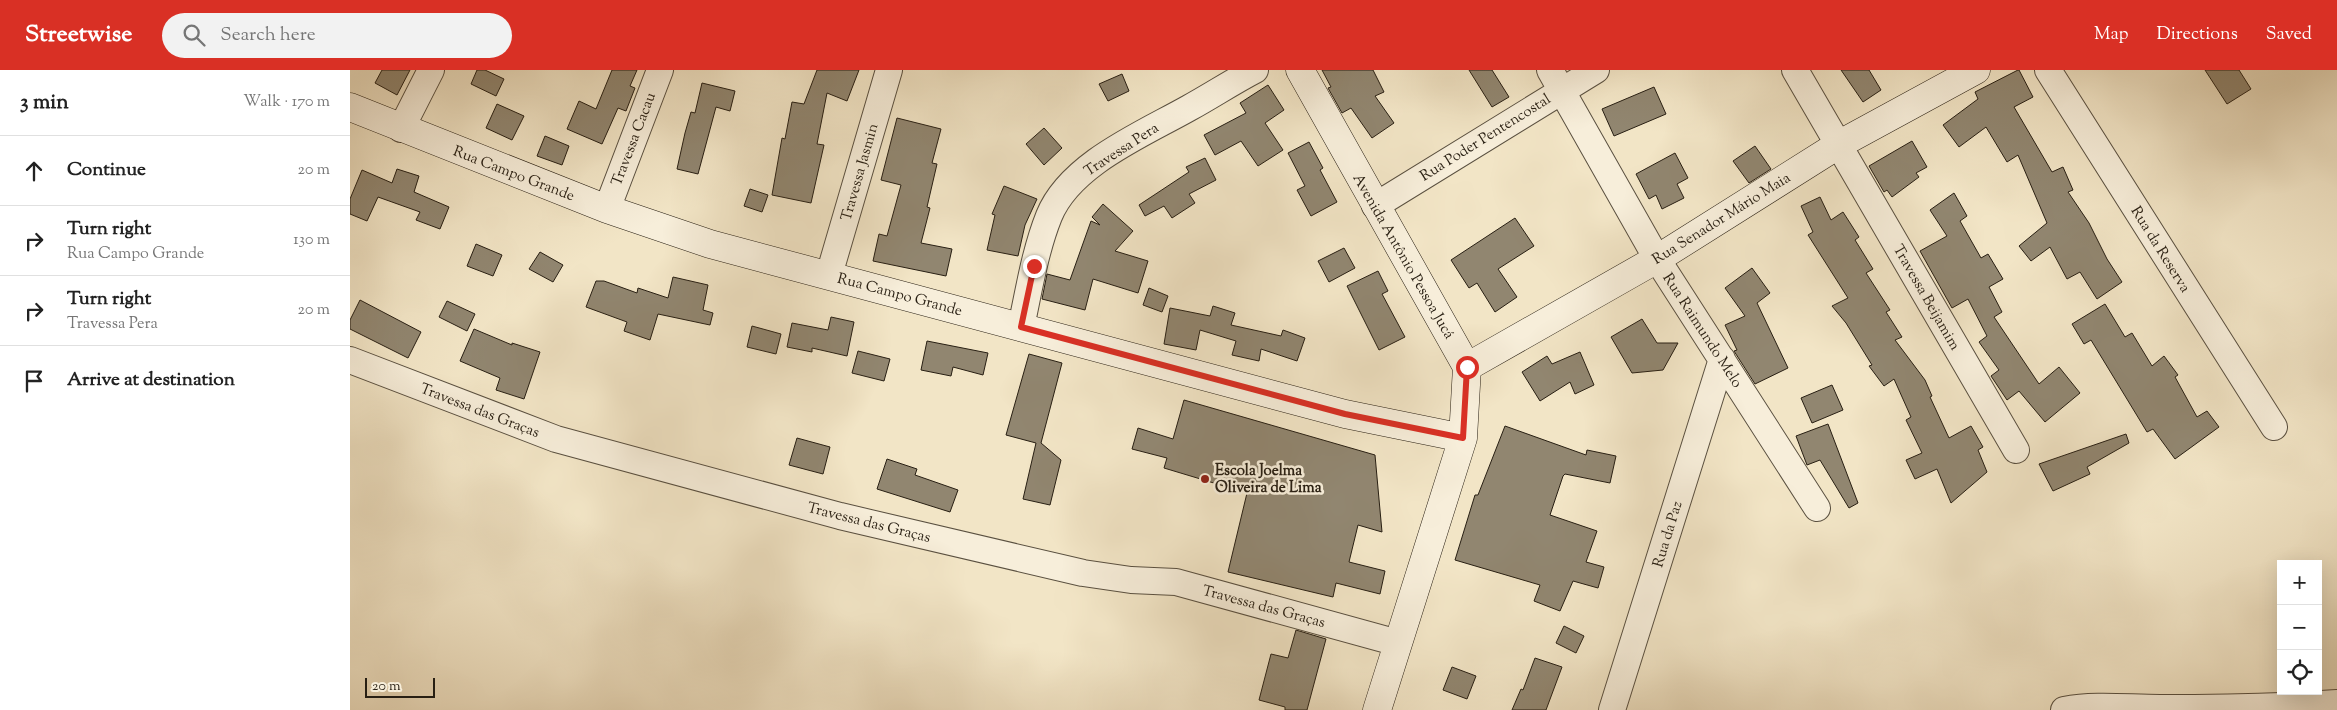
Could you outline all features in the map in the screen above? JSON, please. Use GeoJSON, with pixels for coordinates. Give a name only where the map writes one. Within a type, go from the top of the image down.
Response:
{"type":"FeatureCollection","features":[{"type":"Feature","properties":{"kind":"street"},"geometry":{"type":"LineString","coordinates":[[401,129],[431,70]]}},
{"type":"Feature","properties":{"kind":"street","name":"Travessa Cacau"},"geometry":{"type":"LineString","coordinates":[[607,209],[660,70]]}},
{"type":"Feature","properties":{"kind":"street","name":"Travessa Jasmin"},"geometry":{"type":"LineString","coordinates":[[829,275],[889,70]]}},
{"type":"Feature","properties":{"kind":"street","name":"Travessa Pera"},"geometry":{"type":"LineString","coordinates":[[1021,327],[1034,266],[1049,215],[1073,181],[1099,160],[1255,70]]}},
{"type":"Feature","properties":{"kind":"street","name":"Avenida Antônio Pessoa Jucá"},"geometry":{"type":"LineString","coordinates":[[1300,70],[1467,367]]}},
{"type":"Feature","properties":{"kind":"street","name":"Rua Poder Pentencostal"},"geometry":{"type":"LineString","coordinates":[[1375,206],[1556,80],[1596,70]]}},
{"type":"Feature","properties":{"kind":"street","name":"Travessa Beijamim"},"geometry":{"type":"LineString","coordinates":[[1795,70],[2016,450]]}},
{"type":"Feature","properties":{"kind":"street","name":"Rua Senador Mário Maia"},"geometry":{"type":"LineString","coordinates":[[1467,367],[1656,259],[1838,145],[1976,70]]}},
{"type":"Feature","properties":{"kind":"street","name":"Rua da Reserva"},"geometry":{"type":"LineString","coordinates":[[2048,70],[2274,427]]}},
{"type":"Feature","properties":{"kind":"street","name":"Rua Raimundo Melo"},"geometry":{"type":"LineString","coordinates":[[1556,80],[1656,259],[1817,508]]}},
{"type":"Feature","properties":{"kind":"street","name":"Rua Campo Grande"},"geometry":{"type":"LineString","coordinates":[[350,107],[401,129],[607,209],[710,244],[1345,414],[1463,438]]}},
{"type":"Feature","properties":{"kind":"street","name":"Rua da Paz"},"geometry":{"type":"LineString","coordinates":[[1612,710],[1722,359]]}},
{"type":"Feature","properties":{"kind":"street","name":"Travessa das Graças"},"geometry":{"type":"LineString","coordinates":[[350,360],[556,438],[821,511],[1083,573],[1131,580],[1176,582],[1398,643]]}},
{"type":"Feature","properties":{"kind":"street"},"geometry":{"type":"LineString","coordinates":[[1377,710],[1463,438],[1467,367]]}},
{"type":"Feature","properties":{"kind":"street"},"geometry":{"type":"LineString","coordinates":[[2064,710],[2105,706],[2257,709],[2337,703]]}},
{"type":"Feature","properties":{"kind":"building"},"geometry":{"type":"Polygon","coordinates":[[[382,70],[410,70],[397,95],[375,83],[382,70]]]}},
{"type":"Feature","properties":{"kind":"building"},"geometry":{"type":"Polygon","coordinates":[[[477,70],[485,70],[504,79],[496,96],[471,84],[477,70]]]}},
{"type":"Feature","properties":{"kind":"building"},"geometry":{"type":"Polygon","coordinates":[[[612,70],[637,70],[630,86],[635,88],[626,111],[618,108],[602,144],[567,129],[579,101],[596,109],[612,70]]]}},
{"type":"Feature","properties":{"kind":"building"},"geometry":{"type":"Polygon","coordinates":[[[817,70],[859,70],[847,101],[827,93],[817,144],[824,145],[811,203],[772,195],[782,138],[785,139],[792,102],[804,104],[817,70]]]}},
{"type":"Feature","properties":{"kind":"building"},"geometry":{"type":"Polygon","coordinates":[[[1322,70],[1373,70],[1384,92],[1375,96],[1394,123],[1372,138],[1351,108],[1342,113],[1328,88],[1331,87],[1322,70]]]}},
{"type":"Feature","properties":{"kind":"building"},"geometry":{"type":"Polygon","coordinates":[[[1469,70],[1492,70],[1509,97],[1492,107],[1469,70]]]}},
{"type":"Feature","properties":{"kind":"building"},"geometry":{"type":"Polygon","coordinates":[[[1841,70],[1869,70],[1881,90],[1863,102],[1841,70]]]}},
{"type":"Feature","properties":{"kind":"building"},"geometry":{"type":"Polygon","coordinates":[[[2018,70],[2033,97],[2014,107],[2052,172],[2063,167],[2073,190],[2068,192],[2089,223],[2107,259],[2122,282],[2097,299],[2080,272],[2067,279],[2050,247],[2031,261],[2019,246],[2047,223],[2018,155],[2007,162],[1986,127],[1959,147],[1943,125],[1978,99],[1975,92],[2018,70]]]}},
{"type":"Feature","properties":{"kind":"building"},"geometry":{"type":"Polygon","coordinates":[[[2205,70],[2239,70],[2251,89],[2227,104],[2205,70]]]}},
{"type":"Feature","properties":{"kind":"building"},"geometry":{"type":"Polygon","coordinates":[[[1122,74],[1129,91],[1108,101],[1099,84],[1122,74]]]}},
{"type":"Feature","properties":{"kind":"building"},"geometry":{"type":"Polygon","coordinates":[[[702,83],[735,91],[730,111],[716,107],[698,174],[677,169],[691,112],[695,113],[702,83]]]}},
{"type":"Feature","properties":{"kind":"building"},"geometry":{"type":"Polygon","coordinates":[[[1268,85],[1284,110],[1265,123],[1283,150],[1258,166],[1241,141],[1215,155],[1204,135],[1246,113],[1240,103],[1268,85]]]}},
{"type":"Feature","properties":{"kind":"building"},"geometry":{"type":"Polygon","coordinates":[[[1654,87],[1666,114],[1614,136],[1602,109],[1654,87]]]}},
{"type":"Feature","properties":{"kind":"building"},"geometry":{"type":"Polygon","coordinates":[[[497,104],[524,116],[512,140],[486,128],[497,104]]]}},
{"type":"Feature","properties":{"kind":"building"},"geometry":{"type":"Polygon","coordinates":[[[897,118],[941,129],[932,163],[937,164],[927,207],[930,208],[921,243],[952,249],[946,276],[873,261],[879,234],[887,236],[901,185],[881,180],[897,118]]]}},
{"type":"Feature","properties":{"kind":"building"},"geometry":{"type":"Polygon","coordinates":[[[1044,128],[1062,148],[1044,165],[1026,144],[1044,128]]]}},
{"type":"Feature","properties":{"kind":"building"},"geometry":{"type":"Polygon","coordinates":[[[545,136],[569,146],[562,165],[537,156],[545,136]]]}},
{"type":"Feature","properties":{"kind":"building"},"geometry":{"type":"Polygon","coordinates":[[[1912,141],[1927,167],[1916,173],[1919,177],[1892,197],[1887,190],[1884,192],[1869,166],[1912,141]]]}},
{"type":"Feature","properties":{"kind":"building"},"geometry":{"type":"Polygon","coordinates":[[[1309,142],[1323,168],[1320,170],[1337,202],[1311,216],[1297,190],[1305,186],[1288,153],[1309,142]]]}},
{"type":"Feature","properties":{"kind":"building"},"geometry":{"type":"Polygon","coordinates":[[[1755,146],[1771,169],[1749,183],[1733,161],[1755,146]]]}},
{"type":"Feature","properties":{"kind":"building"},"geometry":{"type":"Polygon","coordinates":[[[1675,153],[1688,178],[1677,184],[1684,198],[1662,209],[1656,195],[1649,199],[1636,174],[1675,153]]]}},
{"type":"Feature","properties":{"kind":"building"},"geometry":{"type":"Polygon","coordinates":[[[1205,158],[1216,180],[1189,194],[1195,203],[1172,218],[1164,206],[1145,216],[1139,205],[1189,172],[1186,167],[1205,158]]]}},
{"type":"Feature","properties":{"kind":"building"},"geometry":{"type":"Polygon","coordinates":[[[397,169],[419,176],[414,192],[449,207],[440,229],[416,220],[420,212],[378,197],[367,221],[350,214],[350,199],[362,170],[392,183],[397,169]]]}},
{"type":"Feature","properties":{"kind":"building"},"geometry":{"type":"Polygon","coordinates":[[[1004,186],[1037,199],[1025,225],[1018,256],[987,250],[995,215],[992,214],[1004,186]]]}},
{"type":"Feature","properties":{"kind":"building"},"geometry":{"type":"Polygon","coordinates":[[[750,189],[768,195],[762,212],[744,206],[750,189]]]}},
{"type":"Feature","properties":{"kind":"building"},"geometry":{"type":"Polygon","coordinates":[[[1954,193],[1967,216],[1960,221],[1981,258],[1988,254],[2003,279],[1989,287],[2002,312],[1994,317],[2039,384],[2059,367],[2080,393],[2045,422],[2019,391],[2007,400],[1991,376],[1999,370],[1979,342],[1987,336],[1968,299],[1952,308],[1920,251],[1947,236],[1930,210],[1954,193]]]}},
{"type":"Feature","properties":{"kind":"building"},"geometry":{"type":"Polygon","coordinates":[[[1820,197],[1831,220],[1843,212],[1859,237],[1855,240],[1873,269],[1866,273],[1890,310],[1886,312],[1902,337],[1895,340],[1925,380],[1932,396],[1930,397],[1949,438],[1971,426],[1983,447],[1978,450],[1987,472],[1951,503],[1937,469],[1915,479],[1906,460],[1922,453],[1906,420],[1911,417],[1894,379],[1884,386],[1869,366],[1872,365],[1846,323],[1832,306],[1848,298],[1808,235],[1813,232],[1801,206],[1820,197]]]}},
{"type":"Feature","properties":{"kind":"building"},"geometry":{"type":"Polygon","coordinates":[[[1103,204],[1133,231],[1115,251],[1148,261],[1138,293],[1093,279],[1085,310],[1042,299],[1047,274],[1070,280],[1091,221],[1100,225],[1092,217],[1103,204]]]}},
{"type":"Feature","properties":{"kind":"building"},"geometry":{"type":"Polygon","coordinates":[[[1515,218],[1534,246],[1498,269],[1517,297],[1495,312],[1477,283],[1469,288],[1451,260],[1515,218]]]}},
{"type":"Feature","properties":{"kind":"building"},"geometry":{"type":"Polygon","coordinates":[[[476,244],[502,255],[493,276],[467,266],[476,244]]]}},
{"type":"Feature","properties":{"kind":"building"},"geometry":{"type":"Polygon","coordinates":[[[1344,248],[1355,268],[1329,282],[1318,261],[1344,248]]]}},
{"type":"Feature","properties":{"kind":"building"},"geometry":{"type":"Polygon","coordinates":[[[540,252],[563,265],[553,282],[529,269],[540,252]]]}},
{"type":"Feature","properties":{"kind":"building"},"geometry":{"type":"Polygon","coordinates":[[[1752,268],[1770,293],[1757,303],[1788,368],[1755,384],[1734,351],[1737,350],[1725,325],[1745,316],[1725,288],[1752,268]]]}},
{"type":"Feature","properties":{"kind":"building"},"geometry":{"type":"Polygon","coordinates":[[[1378,271],[1388,291],[1382,294],[1405,337],[1379,350],[1347,286],[1378,271]]]}},
{"type":"Feature","properties":{"kind":"building"},"geometry":{"type":"Polygon","coordinates":[[[673,277],[708,285],[703,310],[713,313],[710,325],[658,314],[650,340],[624,331],[627,322],[586,307],[596,281],[604,281],[637,293],[638,288],[668,298],[673,277]]]}},
{"type":"Feature","properties":{"kind":"building"},"geometry":{"type":"Polygon","coordinates":[[[1149,288],[1168,296],[1162,312],[1143,305],[1149,288]]]}},
{"type":"Feature","properties":{"kind":"building"},"geometry":{"type":"Polygon","coordinates":[[[360,300],[421,332],[408,358],[350,329],[350,320],[360,300]]]}},
{"type":"Feature","properties":{"kind":"building"},"geometry":{"type":"Polygon","coordinates":[[[447,301],[475,314],[467,331],[439,317],[447,301]]]}},
{"type":"Feature","properties":{"kind":"building"},"geometry":{"type":"Polygon","coordinates":[[[2105,304],[2125,337],[2132,333],[2152,366],[2164,356],[2178,375],[2175,377],[2197,417],[2207,411],[2219,427],[2175,459],[2153,429],[2147,432],[2091,340],[2084,344],[2072,324],[2105,304]]]}},
{"type":"Feature","properties":{"kind":"building"},"geometry":{"type":"Polygon","coordinates":[[[1213,306],[1235,313],[1231,325],[1281,336],[1283,330],[1305,338],[1297,361],[1261,349],[1259,361],[1232,355],[1236,341],[1200,330],[1196,350],[1164,344],[1170,308],[1210,316],[1213,306]]]}},
{"type":"Feature","properties":{"kind":"building"},"geometry":{"type":"Polygon","coordinates":[[[831,317],[854,322],[847,356],[812,348],[812,352],[787,347],[792,323],[828,330],[831,317]]]}},
{"type":"Feature","properties":{"kind":"building"},"geometry":{"type":"Polygon","coordinates":[[[1642,319],[1657,343],[1678,343],[1663,370],[1632,373],[1611,337],[1642,319]]]}},
{"type":"Feature","properties":{"kind":"building"},"geometry":{"type":"Polygon","coordinates":[[[752,326],[781,334],[776,354],[747,347],[752,326]]]}},
{"type":"Feature","properties":{"kind":"building"},"geometry":{"type":"Polygon","coordinates":[[[474,329],[512,345],[512,343],[540,352],[524,399],[496,390],[500,378],[460,361],[474,329]]]}},
{"type":"Feature","properties":{"kind":"building"},"geometry":{"type":"Polygon","coordinates":[[[927,341],[988,353],[983,375],[953,367],[951,376],[921,370],[927,341]]]}},
{"type":"Feature","properties":{"kind":"building"},"geometry":{"type":"Polygon","coordinates":[[[858,351],[890,359],[884,381],[852,373],[858,351]]]}},
{"type":"Feature","properties":{"kind":"building"},"geometry":{"type":"Polygon","coordinates":[[[1580,352],[1594,385],[1575,394],[1570,382],[1540,401],[1522,372],[1547,356],[1552,364],[1580,352]]]}},
{"type":"Feature","properties":{"kind":"building"},"geometry":{"type":"Polygon","coordinates":[[[1029,354],[1062,363],[1041,443],[1061,460],[1050,505],[1023,499],[1036,443],[1006,435],[1029,354]]]}},
{"type":"Feature","properties":{"kind":"building"},"geometry":{"type":"Polygon","coordinates":[[[1832,385],[1843,410],[1812,423],[1801,398],[1832,385]]]}},
{"type":"Feature","properties":{"kind":"building"},"geometry":{"type":"Polygon","coordinates":[[[1184,400],[1375,455],[1382,532],[1358,525],[1349,562],[1385,571],[1380,594],[1336,583],[1333,597],[1228,572],[1247,493],[1164,468],[1167,458],[1132,449],[1138,428],[1173,439],[1184,400]]]}},
{"type":"Feature","properties":{"kind":"building"},"geometry":{"type":"Polygon","coordinates":[[[1828,424],[1858,503],[1849,508],[1820,460],[1807,465],[1796,436],[1828,424]]]}},
{"type":"Feature","properties":{"kind":"building"},"geometry":{"type":"Polygon","coordinates":[[[1505,426],[1586,455],[1587,450],[1616,456],[1610,483],[1565,474],[1563,476],[1550,515],[1597,531],[1586,562],[1604,567],[1598,588],[1573,581],[1560,611],[1534,601],[1540,585],[1455,560],[1475,495],[1478,495],[1505,426]]]}},
{"type":"Feature","properties":{"kind":"building"},"geometry":{"type":"Polygon","coordinates":[[[2126,434],[2129,443],[2087,467],[2090,474],[2053,491],[2039,464],[2126,434]]]}},
{"type":"Feature","properties":{"kind":"building"},"geometry":{"type":"Polygon","coordinates":[[[797,438],[830,447],[823,474],[789,465],[797,438]]]}},
{"type":"Feature","properties":{"kind":"building"},"geometry":{"type":"Polygon","coordinates":[[[887,459],[917,469],[915,475],[958,490],[950,512],[877,489],[887,459]]]}},
{"type":"Feature","properties":{"kind":"building"},"geometry":{"type":"Polygon","coordinates":[[[1564,626],[1584,636],[1576,653],[1556,643],[1564,626]]]}},
{"type":"Feature","properties":{"kind":"building"},"geometry":{"type":"Polygon","coordinates":[[[1296,630],[1326,639],[1307,710],[1285,710],[1285,707],[1259,700],[1271,654],[1288,658],[1296,630]]]}},
{"type":"Feature","properties":{"kind":"building"},"geometry":{"type":"Polygon","coordinates":[[[1535,658],[1562,667],[1546,710],[1512,710],[1521,689],[1523,690],[1535,658]]]}},
{"type":"Feature","properties":{"kind":"building"},"geometry":{"type":"Polygon","coordinates":[[[1452,667],[1476,676],[1467,699],[1443,690],[1452,667]]]}},
{"type":"Feature","properties":{"kind":"place","name":"Escola Joelma Oliveira de Lima"},"geometry":{"type":"Point","coordinates":[1205,479]}},
{"type":"Feature","properties":{"kind":"route"},"geometry":{"type":"LineString","coordinates":[[1034,266],[1021,327],[1345,414],[1463,438],[1467,367]]}}]}
